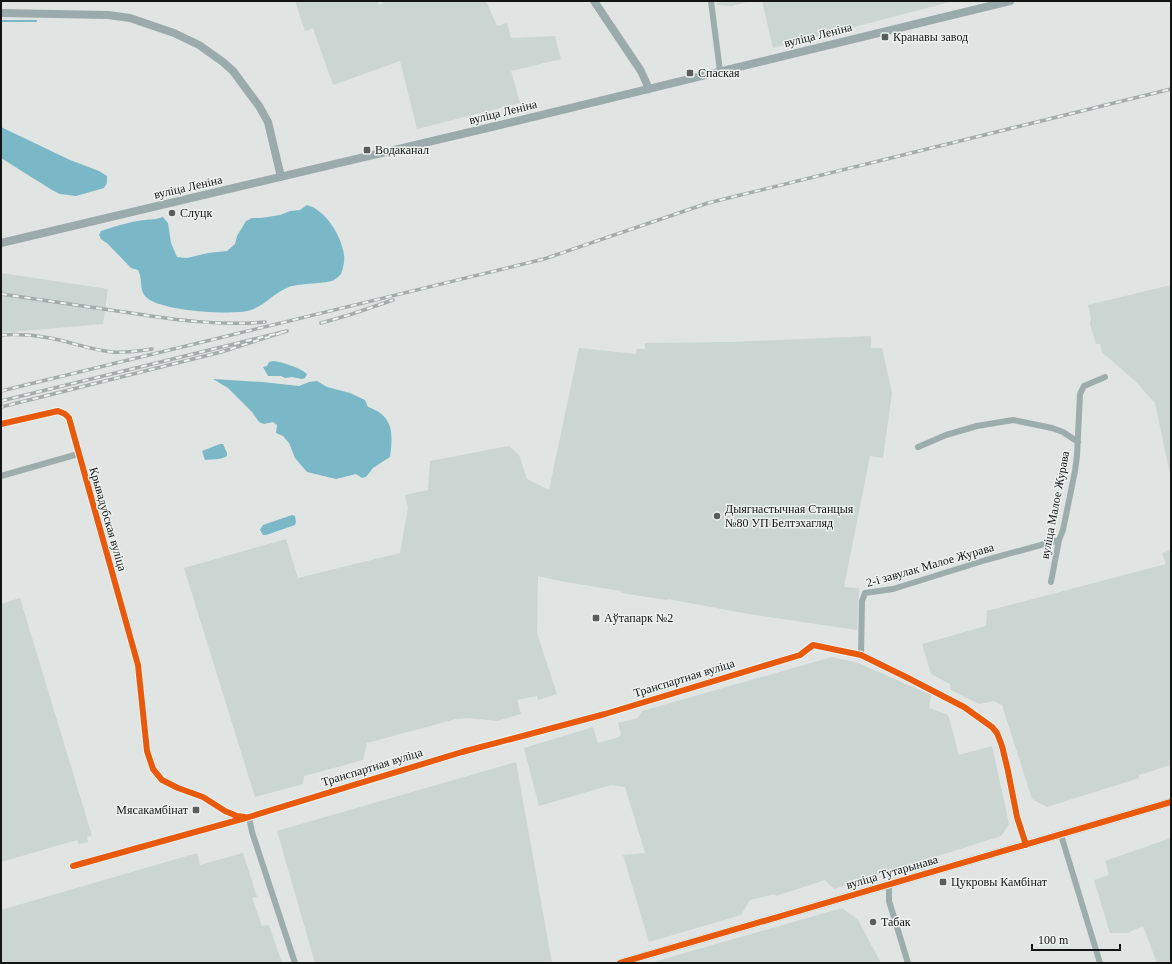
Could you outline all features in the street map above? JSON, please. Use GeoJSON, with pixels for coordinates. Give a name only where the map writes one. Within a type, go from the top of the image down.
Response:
{"type":"FeatureCollection","features":[{"type":"Feature","properties":{"kind":"street"},"geometry":{"type":"LineString","coordinates":[[594,1],[640,71],[649,89]]}},
{"type":"Feature","properties":{"kind":"street"},"geometry":{"type":"LineString","coordinates":[[711,1],[720,71]]}},
{"type":"Feature","properties":{"kind":"street","name":"вуліца Леніна"},"geometry":{"type":"LineString","coordinates":[[1,244],[649,89],[1007,1]]}},
{"type":"Feature","properties":{"kind":"street"},"geometry":{"type":"LineString","coordinates":[[1,13],[108,15],[130,18],[174,33],[198,45],[223,62],[233,71],[259,106],[268,122],[281,177]]}},
{"type":"Feature","properties":{"kind":"street","name":"вуліца Малое Журава"},"geometry":{"type":"LineString","coordinates":[[1051,582],[1075,471],[1080,394],[1084,386],[1105,377]]}},
{"type":"Feature","properties":{"kind":"street","name":"Крывадубская вуліца"},"geometry":{"type":"LineString","coordinates":[[1,424],[58,411],[65,414],[69,418],[138,665],[147,752],[153,769],[162,780],[202,797],[225,811],[237,816],[249,817]]}},
{"type":"Feature","properties":{"kind":"street"},"geometry":{"type":"LineString","coordinates":[[918,447],[946,435],[977,426],[1013,420],[1052,428],[1063,432],[1078,442]]}},
{"type":"Feature","properties":{"kind":"street"},"geometry":{"type":"LineString","coordinates":[[1,476],[78,454]]}},
{"type":"Feature","properties":{"kind":"street","name":"2-і завулак Малое Журава"},"geometry":{"type":"LineString","coordinates":[[861,655],[862,602],[865,593],[893,589],[986,560],[1059,540]]}},
{"type":"Feature","properties":{"kind":"street","name":"Транспартная вуліца"},"geometry":{"type":"LineString","coordinates":[[73,866],[249,817],[462,752],[605,714],[800,655],[813,645],[861,655],[964,707],[992,727],[1002,746],[1017,817],[1026,845]]}},
{"type":"Feature","properties":{"kind":"street","name":"вуліца Тутарынава"},"geometry":{"type":"LineString","coordinates":[[620,963],[1171,802]]}},
{"type":"Feature","properties":{"kind":"street"},"geometry":{"type":"LineString","coordinates":[[249,817],[252,832],[295,963]]}},
{"type":"Feature","properties":{"kind":"street"},"geometry":{"type":"LineString","coordinates":[[1062,835],[1100,963]]}},
{"type":"Feature","properties":{"kind":"street"},"geometry":{"type":"LineString","coordinates":[[889,884],[889,901],[908,963]]}},
{"type":"Feature","properties":{"kind":"shaded area"},"geometry":{"type":"Polygon","coordinates":[[[295,1],[377,1],[379,5],[386,1],[486,1],[497,26],[507,23],[511,38],[555,36],[561,59],[511,71],[520,103],[417,129],[400,61],[333,85],[313,28],[305,31],[295,1]]]}},
{"type":"Feature","properties":{"kind":"shaded area"},"geometry":{"type":"Polygon","coordinates":[[[717,1],[750,1],[732,6],[718,5],[717,1]]]}},
{"type":"Feature","properties":{"kind":"shaded area"},"geometry":{"type":"Polygon","coordinates":[[[762,1],[954,1],[773,48],[762,1]]]}},
{"type":"Feature","properties":{"kind":"shaded area"},"geometry":{"type":"Polygon","coordinates":[[[1,273],[108,289],[103,324],[1,333],[1,273]]]}},
{"type":"Feature","properties":{"kind":"shaded area"},"geometry":{"type":"Polygon","coordinates":[[[1171,285],[1171,479],[1155,403],[1135,381],[1102,352],[1100,344],[1096,344],[1090,324],[1091,318],[1088,305],[1171,285]]]}},
{"type":"Feature","properties":{"kind":"shaded area"},"geometry":{"type":"Polygon","coordinates":[[[871,336],[871,348],[882,348],[892,393],[883,458],[870,456],[844,587],[859,588],[857,630],[749,614],[668,599],[621,593],[621,591],[538,576],[537,633],[557,694],[538,700],[537,696],[517,700],[521,714],[497,721],[470,718],[456,719],[367,743],[363,760],[304,776],[303,784],[255,797],[184,568],[286,539],[298,578],[400,553],[408,508],[405,495],[428,490],[430,461],[509,446],[519,455],[527,479],[549,490],[579,348],[636,354],[637,349],[645,349],[645,343],[732,342],[871,336]]]}},
{"type":"Feature","properties":{"kind":"shaded area"},"geometry":{"type":"Polygon","coordinates":[[[1171,550],[1171,765],[1139,775],[1139,778],[1047,807],[1032,799],[1002,705],[994,701],[979,704],[951,690],[950,684],[931,674],[922,644],[986,626],[987,611],[1166,564],[1162,553],[1171,550]]]}},
{"type":"Feature","properties":{"kind":"shaded area"},"geometry":{"type":"Polygon","coordinates":[[[20,598],[92,836],[87,837],[88,842],[79,844],[77,840],[1,862],[1,604],[20,598]]]}},
{"type":"Feature","properties":{"kind":"shaded area"},"geometry":{"type":"Polygon","coordinates":[[[832,657],[858,663],[931,695],[929,708],[948,715],[959,755],[992,746],[1009,824],[1001,836],[834,889],[825,880],[776,896],[775,894],[750,900],[741,915],[649,942],[623,855],[645,853],[625,787],[611,785],[539,806],[524,748],[593,727],[598,743],[619,737],[621,734],[618,723],[638,718],[642,711],[832,657]]]}},
{"type":"Feature","properties":{"kind":"shaded area"},"geometry":{"type":"Polygon","coordinates":[[[516,762],[552,963],[315,963],[277,831],[516,762]]]}},
{"type":"Feature","properties":{"kind":"shaded area"},"geometry":{"type":"Polygon","coordinates":[[[1171,838],[1171,963],[1157,963],[1143,926],[1127,933],[1110,933],[1094,880],[1109,875],[1105,861],[1171,838]]]}},
{"type":"Feature","properties":{"kind":"shaded area"},"geometry":{"type":"Polygon","coordinates":[[[197,853],[200,865],[243,853],[257,897],[252,898],[262,926],[269,925],[282,963],[1,963],[1,910],[197,853]]]}},
{"type":"Feature","properties":{"kind":"shaded area"},"geometry":{"type":"Polygon","coordinates":[[[842,908],[858,920],[881,963],[650,963],[842,908]]]}},
{"type":"Feature","properties":{"kind":"water"},"geometry":{"type":"Polygon","coordinates":[[[1,127],[70,160],[99,171],[107,176],[107,183],[104,188],[76,196],[60,194],[52,190],[1,158],[1,127]]]}},
{"type":"Feature","properties":{"kind":"water"},"geometry":{"type":"Polygon","coordinates":[[[307,205],[321,212],[327,218],[340,240],[344,255],[341,274],[334,280],[330,281],[289,287],[258,307],[247,311],[193,311],[163,305],[152,301],[143,293],[138,270],[131,268],[108,244],[101,239],[99,235],[101,231],[117,226],[163,217],[168,223],[171,243],[177,257],[187,258],[208,253],[227,251],[235,244],[237,236],[246,221],[252,218],[280,215],[290,211],[300,210],[307,205]]]}},
{"type":"Feature","properties":{"kind":"water"},"geometry":{"type":"Polygon","coordinates":[[[273,361],[291,366],[307,374],[305,378],[302,379],[268,376],[263,367],[267,366],[269,362],[273,361]]]}},
{"type":"Feature","properties":{"kind":"water"},"geometry":{"type":"Polygon","coordinates":[[[213,379],[299,386],[317,381],[327,387],[350,393],[365,400],[368,407],[383,415],[387,420],[391,433],[390,457],[373,468],[366,477],[362,478],[356,474],[336,479],[307,472],[295,458],[289,443],[283,436],[276,433],[277,425],[273,422],[264,424],[259,422],[252,412],[228,388],[213,379]]]}},
{"type":"Feature","properties":{"kind":"water"},"geometry":{"type":"Polygon","coordinates":[[[223,444],[227,456],[219,459],[205,460],[202,451],[223,444]]]}},
{"type":"Feature","properties":{"kind":"water"},"geometry":{"type":"Polygon","coordinates":[[[292,515],[295,516],[295,525],[266,535],[263,535],[260,530],[263,525],[292,515]]]}},
{"type":"Feature","properties":{"kind":"waterway"},"geometry":{"type":"LineString","coordinates":[[1,21],[36,21]]}},
{"type":"Feature","properties":{"kind":"railway"},"geometry":{"type":"LineString","coordinates":[[1,391],[544,259],[708,203],[1171,89]]}},
{"type":"Feature","properties":{"kind":"railway"},"geometry":{"type":"LineString","coordinates":[[1,294],[181,320],[215,323],[265,322]]}},
{"type":"Feature","properties":{"kind":"railway"},"geometry":{"type":"LineString","coordinates":[[321,323],[393,300]]}},
{"type":"Feature","properties":{"kind":"railway"},"geometry":{"type":"LineString","coordinates":[[1,401],[287,331],[221,352],[1,407]]}},
{"type":"Feature","properties":{"kind":"railway"},"geometry":{"type":"LineString","coordinates":[[1,335],[44,337],[96,350],[112,352],[152,349]]}},
{"type":"Feature","properties":{"kind":"cycle path"},"geometry":{"type":"LineString","coordinates":[[1,424],[58,411],[65,414],[69,418],[138,665],[147,751],[153,769],[162,780],[178,788],[203,797],[225,811],[237,816],[245,817]]}},
{"type":"Feature","properties":{"kind":"cycle path"},"geometry":{"type":"LineString","coordinates":[[73,866],[249,817],[462,752],[605,714],[800,655],[813,645],[861,655],[964,707],[992,727],[997,733],[1002,746],[1017,817],[1026,845]]}},
{"type":"Feature","properties":{"kind":"cycle path"},"geometry":{"type":"LineString","coordinates":[[620,963],[1171,802]]}},
{"type":"Feature","properties":{"kind":"place","name":"Кранавы завод"},"geometry":{"type":"Point","coordinates":[885,37]}},
{"type":"Feature","properties":{"kind":"place","name":"Спаская"},"geometry":{"type":"Point","coordinates":[690,73]}},
{"type":"Feature","properties":{"kind":"place","name":"Водаканал"},"geometry":{"type":"Point","coordinates":[367,150]}},
{"type":"Feature","properties":{"kind":"place","name":"Слуцк"},"geometry":{"type":"Point","coordinates":[172,213]}},
{"type":"Feature","properties":{"kind":"place","name":"Дыягнастычная Станцыя №80 УП Белтэхагляд"},"geometry":{"type":"Point","coordinates":[717,516]}},
{"type":"Feature","properties":{"kind":"place","name":"Аўтапарк №2"},"geometry":{"type":"Point","coordinates":[596,618]}},
{"type":"Feature","properties":{"kind":"place","name":"Мясакамбінат"},"geometry":{"type":"Point","coordinates":[196,810]}},
{"type":"Feature","properties":{"kind":"place","name":"Цукровы Камбінат"},"geometry":{"type":"Point","coordinates":[943,882]}},
{"type":"Feature","properties":{"kind":"place","name":"Табак"},"geometry":{"type":"Point","coordinates":[873,922]}}]}
